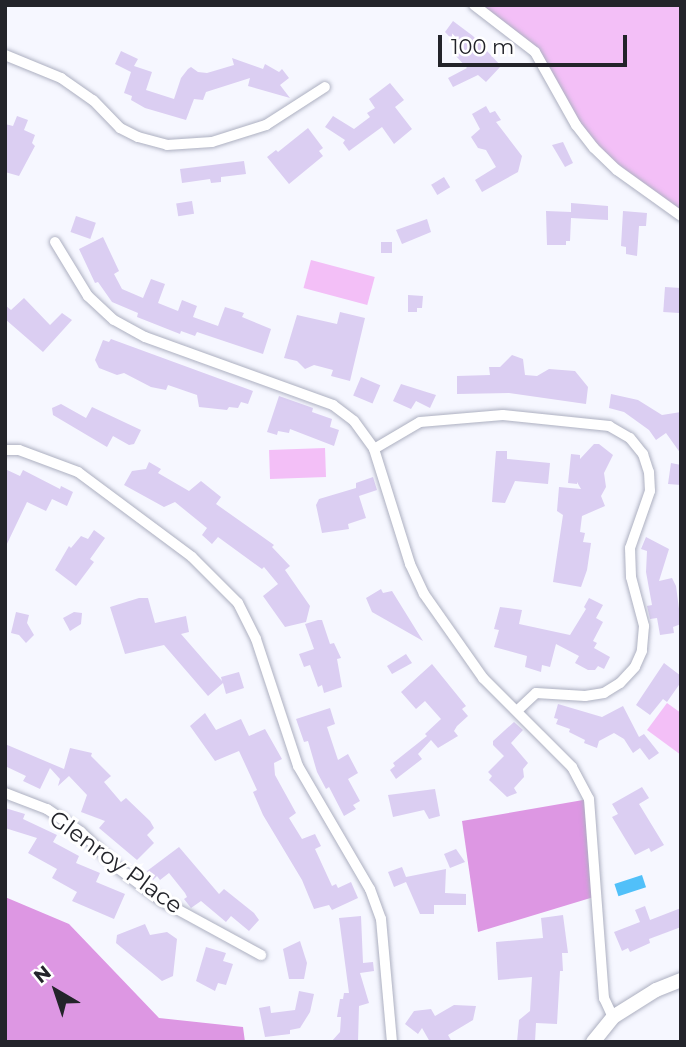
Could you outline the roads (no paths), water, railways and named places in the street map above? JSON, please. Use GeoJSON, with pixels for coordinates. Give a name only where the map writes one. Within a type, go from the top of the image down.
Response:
{"type":"FeatureCollection","features":[{"type":"Feature","properties":{"kind":"main road"},"geometry":{"type":"LineString","coordinates":[[593,1042],[613,1017],[656,990],[681,980]]}},
{"type":"Feature","properties":{"kind":"street"},"geometry":{"type":"LineString","coordinates":[[474,5],[536,52],[576,125],[594,148],[617,170],[681,216]]}},
{"type":"Feature","properties":{"kind":"street"},"geometry":{"type":"LineString","coordinates":[[5,55],[61,78],[93,100],[120,128],[138,138],[167,145],[212,142],[266,125],[325,88]]}},
{"type":"Feature","properties":{"kind":"street"},"geometry":{"type":"LineString","coordinates":[[55,242],[88,296],[114,320],[145,337],[333,405],[354,421],[374,449],[410,564],[424,594],[483,678],[572,766],[589,799],[604,998],[613,1017]]}},
{"type":"Feature","properties":{"kind":"street"},"geometry":{"type":"LineString","coordinates":[[374,449],[419,422],[503,415],[609,426],[630,438],[643,454],[649,472],[650,491],[631,548],[631,577],[644,626],[642,651],[635,667],[620,683],[604,693],[585,696],[537,693],[518,710]]}},
{"type":"Feature","properties":{"kind":"street"},"geometry":{"type":"LineString","coordinates":[[5,450],[29,453],[78,472],[192,557],[239,603],[256,639],[298,766],[370,890],[381,919],[392,1042]]}},
{"type":"Feature","properties":{"kind":"street","name":"Glenroy Place"},"geometry":{"type":"LineString","coordinates":[[5,793],[47,809],[81,832],[119,869],[162,901],[261,955]]}},
{"type":"Feature","properties":{"kind":"water"},"geometry":{"type":"Polygon","coordinates":[[[642,875],[646,887],[618,896],[614,884],[642,875]]]}}]}
